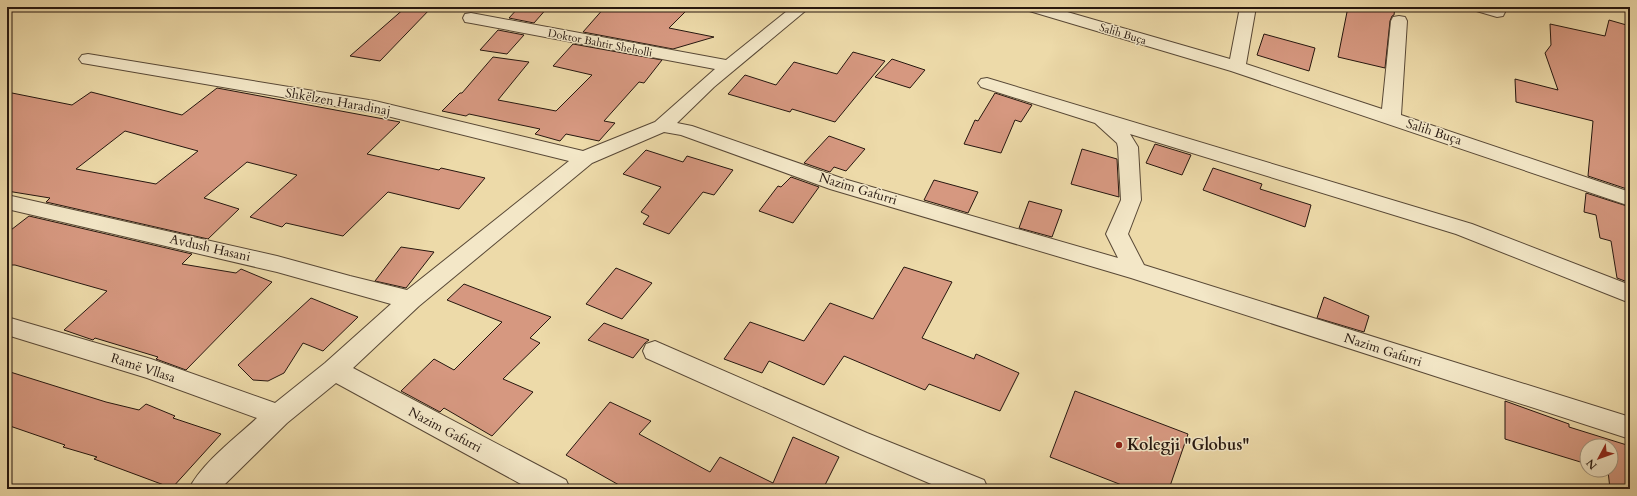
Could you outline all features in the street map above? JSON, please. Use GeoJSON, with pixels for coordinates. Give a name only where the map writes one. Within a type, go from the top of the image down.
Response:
{"type":"FeatureCollection","features":[{"type":"Feature","properties":{"kind":"street"},"geometry":{"type":"LineString","coordinates":[[203,489],[217,473],[278,415],[334,370],[412,300],[522,208],[585,158],[662,126],[708,83],[802,7]]}},
{"type":"Feature","properties":{"kind":"street","name":"Salih Buça"},"geometry":{"type":"LineString","coordinates":[[1032,7],[1237,68],[1630,198]]}},
{"type":"Feature","properties":{"kind":"street"},"geometry":{"type":"LineString","coordinates":[[1237,68],[1248,7]]}},
{"type":"Feature","properties":{"kind":"street"},"geometry":{"type":"LineString","coordinates":[[1480,7],[1497,12]]}},
{"type":"Feature","properties":{"kind":"street","name":"Doktor Bahtir Sheholli"},"geometry":{"type":"LineString","coordinates":[[471,18],[730,66]]}},
{"type":"Feature","properties":{"kind":"street"},"geometry":{"type":"LineString","coordinates":[[1391,119],[1399,21]]}},
{"type":"Feature","properties":{"kind":"street","name":"Shkëlzen Haradinaj"},"geometry":{"type":"LineString","coordinates":[[88,59],[375,107],[585,158]]}},
{"type":"Feature","properties":{"kind":"street"},"geometry":{"type":"LineString","coordinates":[[988,82],[1100,118],[1464,229],[1630,294]]}},
{"type":"Feature","properties":{"kind":"street"},"geometry":{"type":"LineString","coordinates":[[1100,118],[1125,140],[1128,147],[1131,200],[1117,234],[1136,271]]}},
{"type":"Feature","properties":{"kind":"street","name":"Nazim Gafurri"},"geometry":{"type":"LineString","coordinates":[[662,126],[685,130],[837,184],[1136,271],[1630,428]]}},
{"type":"Feature","properties":{"kind":"street","name":"Avdush Hasani"},"geometry":{"type":"LineString","coordinates":[[7,202],[277,264],[350,285],[412,300]]}},
{"type":"Feature","properties":{"kind":"street","name":"Ramë Vllasa"},"geometry":{"type":"LineString","coordinates":[[7,326],[151,369],[278,415]]}},
{"type":"Feature","properties":{"kind":"street"},"geometry":{"type":"LineString","coordinates":[[655,350],[858,441],[974,489]]}},
{"type":"Feature","properties":{"kind":"street","name":"Nazim Gafurri"},"geometry":{"type":"LineString","coordinates":[[334,370],[556,489]]}},
{"type":"Feature","properties":{"kind":"building"},"geometry":{"type":"Polygon","coordinates":[[[406,7],[432,7],[380,61],[350,56],[406,7]]]}},
{"type":"Feature","properties":{"kind":"building"},"geometry":{"type":"Polygon","coordinates":[[[519,7],[548,7],[534,23],[509,18],[519,7]]]}},
{"type":"Feature","properties":{"kind":"building"},"geometry":{"type":"Polygon","coordinates":[[[605,7],[690,7],[669,28],[714,37],[673,49],[583,32],[605,7]]]}},
{"type":"Feature","properties":{"kind":"building"},"geometry":{"type":"Polygon","coordinates":[[[1348,7],[1395,7],[1394,15],[1390,21],[1385,68],[1338,57],[1348,7]]]}},
{"type":"Feature","properties":{"kind":"building"},"geometry":{"type":"Polygon","coordinates":[[[1609,20],[1630,26],[1630,190],[1588,176],[1593,121],[1516,102],[1515,79],[1558,90],[1545,53],[1551,45],[1550,24],[1605,36],[1609,20]]]}},
{"type":"Feature","properties":{"kind":"building"},"geometry":{"type":"Polygon","coordinates":[[[498,30],[524,35],[507,54],[480,50],[498,30]]]}},
{"type":"Feature","properties":{"kind":"building"},"geometry":{"type":"Polygon","coordinates":[[[1264,34],[1315,48],[1309,71],[1257,55],[1264,34]]]}},
{"type":"Feature","properties":{"kind":"building"},"geometry":{"type":"Polygon","coordinates":[[[573,44],[662,60],[644,83],[639,82],[604,121],[615,123],[599,141],[566,134],[560,141],[535,134],[540,129],[469,114],[466,116],[442,111],[460,93],[462,93],[493,57],[529,62],[498,100],[556,111],[592,75],[553,66],[573,44]]]}},
{"type":"Feature","properties":{"kind":"building"},"geometry":{"type":"Polygon","coordinates":[[[853,52],[885,61],[835,122],[792,109],[790,112],[728,94],[745,75],[776,85],[794,62],[837,74],[853,52]]]}},
{"type":"Feature","properties":{"kind":"building"},"geometry":{"type":"Polygon","coordinates":[[[892,59],[925,70],[910,88],[875,77],[892,59]]]}},
{"type":"Feature","properties":{"kind":"building"},"geometry":{"type":"Polygon","coordinates":[[[217,88],[400,122],[367,154],[439,170],[441,168],[485,178],[459,209],[388,192],[343,236],[286,223],[282,227],[250,217],[297,175],[247,162],[204,198],[239,209],[208,239],[46,202],[50,198],[7,191],[7,92],[72,105],[91,92],[182,115],[217,88]],[[125,131],[76,169],[156,184],[198,151],[125,131]]]}},
{"type":"Feature","properties":{"kind":"building"},"geometry":{"type":"Polygon","coordinates":[[[995,93],[1032,105],[1021,122],[1015,120],[1001,153],[964,144],[975,120],[978,121],[995,93]]]}},
{"type":"Feature","properties":{"kind":"building"},"geometry":{"type":"Polygon","coordinates":[[[829,136],[865,149],[846,171],[834,167],[830,172],[804,163],[829,136]]]}},
{"type":"Feature","properties":{"kind":"building"},"geometry":{"type":"Polygon","coordinates":[[[1155,144],[1191,155],[1182,175],[1146,163],[1155,144]]]}},
{"type":"Feature","properties":{"kind":"building"},"geometry":{"type":"Polygon","coordinates":[[[1082,149],[1117,159],[1119,197],[1071,184],[1082,149]]]}},
{"type":"Feature","properties":{"kind":"building"},"geometry":{"type":"Polygon","coordinates":[[[646,150],[683,162],[687,156],[733,170],[714,195],[703,192],[669,234],[643,224],[649,216],[641,212],[661,187],[623,174],[646,150]]]}},
{"type":"Feature","properties":{"kind":"building"},"geometry":{"type":"Polygon","coordinates":[[[1213,168],[1262,184],[1260,189],[1311,205],[1305,227],[1203,190],[1213,168]]]}},
{"type":"Feature","properties":{"kind":"building"},"geometry":{"type":"Polygon","coordinates":[[[791,177],[819,187],[793,223],[759,211],[778,186],[781,187],[791,177]]]}},
{"type":"Feature","properties":{"kind":"building"},"geometry":{"type":"Polygon","coordinates":[[[934,180],[978,192],[968,213],[924,200],[934,180]]]}},
{"type":"Feature","properties":{"kind":"building"},"geometry":{"type":"Polygon","coordinates":[[[1586,193],[1630,207],[1630,283],[1617,278],[1611,241],[1600,238],[1596,215],[1584,212],[1586,193]]]}},
{"type":"Feature","properties":{"kind":"building"},"geometry":{"type":"Polygon","coordinates":[[[1029,201],[1062,210],[1052,237],[1019,228],[1029,201]]]}},
{"type":"Feature","properties":{"kind":"building"},"geometry":{"type":"Polygon","coordinates":[[[29,216],[192,254],[182,264],[236,273],[241,269],[272,282],[186,370],[156,359],[158,357],[95,338],[93,340],[64,330],[107,291],[15,265],[7,265],[7,233],[29,216]]]}},
{"type":"Feature","properties":{"kind":"building"},"geometry":{"type":"Polygon","coordinates":[[[401,247],[434,252],[406,288],[375,281],[401,247]]]}},
{"type":"Feature","properties":{"kind":"building"},"geometry":{"type":"Polygon","coordinates":[[[904,267],[952,282],[922,338],[974,359],[976,354],[1019,373],[1000,411],[929,384],[925,390],[844,356],[824,385],[769,361],[762,373],[724,359],[750,322],[804,341],[830,303],[873,319],[904,267]]]}},
{"type":"Feature","properties":{"kind":"building"},"geometry":{"type":"Polygon","coordinates":[[[616,268],[652,283],[622,319],[586,304],[616,268]]]}},
{"type":"Feature","properties":{"kind":"building"},"geometry":{"type":"Polygon","coordinates":[[[464,284],[551,317],[530,338],[540,343],[503,379],[533,392],[492,436],[444,408],[440,412],[401,391],[434,359],[454,370],[502,322],[447,300],[464,284]]]}},
{"type":"Feature","properties":{"kind":"building"},"geometry":{"type":"Polygon","coordinates":[[[1324,297],[1369,316],[1364,332],[1317,318],[1324,297]]]}},
{"type":"Feature","properties":{"kind":"building"},"geometry":{"type":"Polygon","coordinates":[[[311,298],[358,317],[323,351],[303,343],[284,373],[268,381],[253,380],[238,365],[311,298]]]}},
{"type":"Feature","properties":{"kind":"building"},"geometry":{"type":"Polygon","coordinates":[[[604,323],[649,340],[633,358],[588,340],[604,323]]]}},
{"type":"Feature","properties":{"kind":"building"},"geometry":{"type":"Polygon","coordinates":[[[7,371],[106,402],[139,410],[146,404],[175,416],[173,418],[221,434],[172,488],[94,459],[97,457],[63,447],[65,445],[7,425],[7,371]]]}},
{"type":"Feature","properties":{"kind":"building","name":"Kolegji \"Globus\""},"geometry":{"type":"Polygon","coordinates":[[[1075,391],[1188,434],[1169,489],[1132,489],[1050,457],[1075,391]]]}},
{"type":"Feature","properties":{"kind":"building"},"geometry":{"type":"Polygon","coordinates":[[[1505,401],[1569,424],[1569,427],[1604,438],[1579,438],[1579,462],[1505,439],[1505,401]]]}},
{"type":"Feature","properties":{"kind":"building"},"geometry":{"type":"Polygon","coordinates":[[[610,402],[651,421],[639,434],[710,472],[720,457],[773,483],[793,437],[839,457],[823,489],[626,489],[566,455],[610,402]]]}},
{"type":"Feature","properties":{"kind":"building"},"geometry":{"type":"Polygon","coordinates":[[[1619,443],[1630,446],[1630,489],[1610,489],[1609,478],[1619,478],[1619,443]]]}},
{"type":"Feature","properties":{"kind":"place","name":"Kolegji \"Globus\""},"geometry":{"type":"Point","coordinates":[1119,445]}}]}
